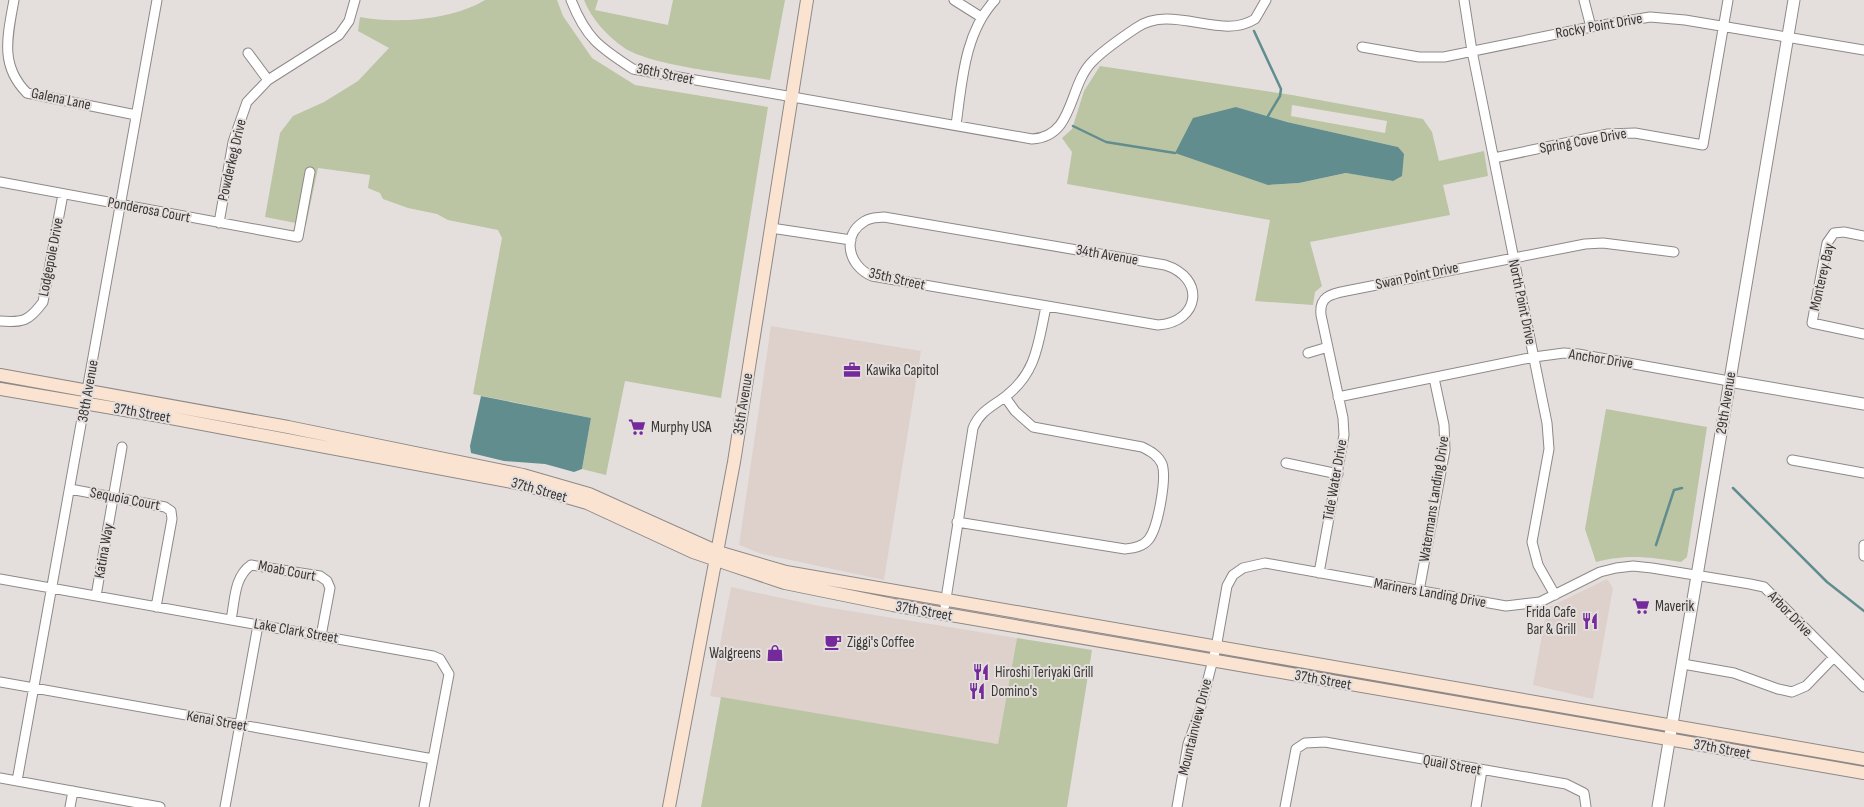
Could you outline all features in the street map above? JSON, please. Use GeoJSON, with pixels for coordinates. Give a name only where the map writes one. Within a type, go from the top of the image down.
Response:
{"type":"FeatureCollection","features":[{"type":"Feature","properties":{"kind":"main road","name":"35th Avenue"},"geometry":{"type":"LineString","coordinates":[[669,807],[718,556],[807,0]]}},
{"type":"Feature","properties":{"kind":"main road","name":"37th Street"},"geometry":{"type":"LineString","coordinates":[[0,375],[87,397],[522,484],[587,503],[785,583],[943,615],[1864,774]]}},
{"type":"Feature","properties":{"kind":"main road","name":"37th Street"},"geometry":{"type":"LineString","coordinates":[[0,388],[87,397]]}},
{"type":"Feature","properties":{"kind":"main road","name":"37th Street"},"geometry":{"type":"LineString","coordinates":[[718,556],[786,572],[945,601],[1864,759]]}},
{"type":"Feature","properties":{"kind":"street","name":"Galena Lane"},"geometry":{"type":"LineString","coordinates":[[14,0],[2,47],[5,67],[13,82],[27,93],[136,115]]}},
{"type":"Feature","properties":{"kind":"street","name":"38th Avenue"},"geometry":{"type":"LineString","coordinates":[[17,781],[157,0]]}},
{"type":"Feature","properties":{"kind":"street","name":"Powderkeg Drive"},"geometry":{"type":"LineString","coordinates":[[219,223],[239,123],[247,102],[268,80],[339,35],[349,21],[355,0]]}},
{"type":"Feature","properties":{"kind":"street","name":"36th Street"},"geometry":{"type":"LineString","coordinates":[[570,0],[580,24],[600,48],[633,69],[791,98]]}},
{"type":"Feature","properties":{"kind":"street"},"geometry":{"type":"LineString","coordinates":[[954,0],[981,17]]}},
{"type":"Feature","properties":{"kind":"street"},"geometry":{"type":"LineString","coordinates":[[956,126],[969,48],[981,17],[995,0]]}},
{"type":"Feature","properties":{"kind":"street"},"geometry":{"type":"LineString","coordinates":[[791,98],[956,126],[1041,138],[1059,128],[1067,117],[1071,100],[1080,78],[1091,63],[1138,26],[1148,22],[1181,18],[1230,27],[1255,19],[1266,0]]}},
{"type":"Feature","properties":{"kind":"street"},"geometry":{"type":"LineString","coordinates":[[1584,0],[1590,27]]}},
{"type":"Feature","properties":{"kind":"street"},"geometry":{"type":"LineString","coordinates":[[1724,26],[1728,0]]}},
{"type":"Feature","properties":{"kind":"street","name":"29th Avenue"},"geometry":{"type":"LineString","coordinates":[[1658,807],[1671,740],[1729,381],[1794,0]]}},
{"type":"Feature","properties":{"kind":"street","name":"North Point Drive"},"geometry":{"type":"LineString","coordinates":[[1464,2],[1472,51],[1547,423],[1548,449],[1532,542],[1538,565],[1555,596]]}},
{"type":"Feature","properties":{"kind":"street","name":"Rocky Point Drive"},"geometry":{"type":"LineString","coordinates":[[1362,47],[1431,58],[1650,17],[1724,26],[1864,50]]}},
{"type":"Feature","properties":{"kind":"street","name":"Spring Cove Drive"},"geometry":{"type":"LineString","coordinates":[[1494,158],[1624,132],[1703,145],[1724,26]]}},
{"type":"Feature","properties":{"kind":"street"},"geometry":{"type":"LineString","coordinates":[[248,53],[268,80]]}},
{"type":"Feature","properties":{"kind":"street","name":"Ponderosa Court"},"geometry":{"type":"LineString","coordinates":[[0,182],[298,237],[310,172]]}},
{"type":"Feature","properties":{"kind":"street","name":"Lodgepole Drive"},"geometry":{"type":"LineString","coordinates":[[0,321],[17,323],[32,316],[43,302],[63,194]]}},
{"type":"Feature","properties":{"kind":"street","name":"34th Avenue"},"geometry":{"type":"LineString","coordinates":[[851,240],[856,229],[867,219],[884,217],[1165,265],[1184,274],[1193,288],[1190,309],[1186,315],[1170,325],[1158,326],[1046,307]]}},
{"type":"Feature","properties":{"kind":"street"},"geometry":{"type":"LineString","coordinates":[[771,228],[851,240]]}},
{"type":"Feature","properties":{"kind":"street","name":"Monterey Bay"},"geometry":{"type":"LineString","coordinates":[[1864,236],[1844,232],[1834,233],[1827,243],[1812,323],[1864,334]]}},
{"type":"Feature","properties":{"kind":"street","name":"35th Street"},"geometry":{"type":"LineString","coordinates":[[851,240],[850,250],[854,263],[863,272],[872,276],[1046,307]]}},
{"type":"Feature","properties":{"kind":"street","name":"Swan Point Drive"},"geometry":{"type":"LineString","coordinates":[[1323,299],[1329,295],[1346,291],[1565,247],[1603,243],[1674,252]]}},
{"type":"Feature","properties":{"kind":"street","name":"Tide Water Drive"},"geometry":{"type":"LineString","coordinates":[[1319,573],[1344,435],[1320,306],[1323,299]]}},
{"type":"Feature","properties":{"kind":"street"},"geometry":{"type":"LineString","coordinates":[[943,615],[974,425],[988,407],[1005,397],[1026,376],[1035,360],[1046,307]]}},
{"type":"Feature","properties":{"kind":"street"},"geometry":{"type":"LineString","coordinates":[[1308,353],[1328,347]]}},
{"type":"Feature","properties":{"kind":"street","name":"Anchor Drive"},"geometry":{"type":"LineString","coordinates":[[1338,396],[1534,357],[1564,353],[1864,404]]}},
{"type":"Feature","properties":{"kind":"street","name":"Watermans Landing Drive"},"geometry":{"type":"LineString","coordinates":[[1419,591],[1444,450],[1444,425],[1434,378]]}},
{"type":"Feature","properties":{"kind":"street"},"geometry":{"type":"LineString","coordinates":[[957,522],[1125,549],[1142,545],[1149,540],[1154,531],[1159,509],[1163,470],[1161,463],[1154,453],[1142,447],[1033,427],[1015,411],[1005,397]]}},
{"type":"Feature","properties":{"kind":"street","name":"Katina Way"},"geometry":{"type":"LineString","coordinates":[[96,596],[122,447]]}},
{"type":"Feature","properties":{"kind":"street"},"geometry":{"type":"LineString","coordinates":[[1792,460],[1864,473]]}},
{"type":"Feature","properties":{"kind":"street"},"geometry":{"type":"LineString","coordinates":[[1286,463],[1338,474]]}},
{"type":"Feature","properties":{"kind":"street","name":"Sequoia Court"},"geometry":{"type":"LineString","coordinates":[[70,489],[165,507],[171,511],[172,519],[156,607]]}},
{"type":"Feature","properties":{"kind":"street"},"geometry":{"type":"LineString","coordinates":[[1864,545],[1864,556]]}},
{"type":"Feature","properties":{"kind":"street","name":"Mariners Landing Drive"},"geometry":{"type":"LineString","coordinates":[[1216,648],[1227,586],[1233,575],[1243,568],[1265,563],[1506,606],[1524,605],[1555,596],[1600,572],[1616,568],[1639,567],[1697,576]]}},
{"type":"Feature","properties":{"kind":"street","name":"Moab Court"},"geometry":{"type":"LineString","coordinates":[[231,620],[238,578],[243,570],[251,564],[320,576],[327,581],[330,588],[321,636]]}},
{"type":"Feature","properties":{"kind":"street","name":"Arbor Drive"},"geometry":{"type":"LineString","coordinates":[[1697,576],[1764,587],[1864,687]]}},
{"type":"Feature","properties":{"kind":"street","name":"Lake Clark Street"},"geometry":{"type":"LineString","coordinates":[[0,579],[440,659],[449,674],[424,807]]}},
{"type":"Feature","properties":{"kind":"street"},"geometry":{"type":"LineString","coordinates":[[225,807],[258,625]]}},
{"type":"Feature","properties":{"kind":"street","name":"Mountainview Drive"},"geometry":{"type":"LineString","coordinates":[[1177,807],[1188,744],[1199,714],[1216,648]]}},
{"type":"Feature","properties":{"kind":"street"},"geometry":{"type":"LineString","coordinates":[[1683,664],[1734,672],[1778,689],[1792,692],[1806,686],[1833,658]]}},
{"type":"Feature","properties":{"kind":"street","name":"Kenai Street"},"geometry":{"type":"LineString","coordinates":[[0,682],[434,759]]}},
{"type":"Feature","properties":{"kind":"street","name":"Quail Street"},"geometry":{"type":"LineString","coordinates":[[1285,807],[1296,749],[1305,743],[1325,742],[1566,784],[1584,793],[1586,807]]}},
{"type":"Feature","properties":{"kind":"street"},"geometry":{"type":"LineString","coordinates":[[1476,807],[1482,770]]}},
{"type":"Feature","properties":{"kind":"street"},"geometry":{"type":"LineString","coordinates":[[0,778],[160,807]]}},
{"type":"Feature","properties":{"kind":"street"},"geometry":{"type":"LineString","coordinates":[[70,807],[73,791]]}},
{"type":"Feature","properties":{"kind":"shaded area"},"geometry":{"type":"Polygon","coordinates":[[[771,326],[921,351],[884,580],[762,554],[739,545],[771,326]]]}},
{"type":"Feature","properties":{"kind":"shaded area"},"geometry":{"type":"Polygon","coordinates":[[[1607,579],[1613,588],[1593,699],[1533,685],[1547,608],[1607,579]]]}},
{"type":"Feature","properties":{"kind":"shaded area"},"geometry":{"type":"Polygon","coordinates":[[[731,587],[819,606],[1017,638],[998,744],[710,696],[731,587]]]}},
{"type":"Feature","properties":{"kind":"green space"},"geometry":{"type":"Polygon","coordinates":[[[485,0],[557,0],[563,16],[592,58],[635,85],[768,107],[721,398],[625,381],[606,475],[582,469],[591,418],[473,394],[502,238],[498,230],[448,220],[437,214],[408,208],[383,199],[380,193],[368,188],[370,175],[318,168],[306,225],[265,217],[280,133],[293,116],[324,102],[358,81],[389,48],[358,31],[360,17],[391,20],[424,19],[457,12],[485,0]]]}},
{"type":"Feature","properties":{"kind":"green space"},"geometry":{"type":"Polygon","coordinates":[[[584,0],[598,0],[595,10],[668,25],[673,0],[785,0],[770,80],[672,64],[635,54],[605,32],[595,20],[584,0]]]}},
{"type":"Feature","properties":{"kind":"green space"},"geometry":{"type":"Polygon","coordinates":[[[1100,66],[1292,95],[1423,119],[1432,132],[1439,161],[1484,151],[1488,176],[1443,185],[1450,215],[1310,242],[1322,286],[1315,292],[1313,305],[1255,301],[1270,220],[1067,184],[1072,152],[1062,138],[1072,129],[1084,91],[1100,66]],[[1292,105],[1291,116],[1385,133],[1387,121],[1292,105]],[[1236,107],[1268,185],[1299,183],[1347,173],[1393,181],[1398,147],[1287,122],[1236,107]]]}},
{"type":"Feature","properties":{"kind":"green space"},"geometry":{"type":"Polygon","coordinates":[[[1606,409],[1707,427],[1687,557],[1681,562],[1638,557],[1607,559],[1596,562],[1585,529],[1606,409]]]}},
{"type":"Feature","properties":{"kind":"green space"},"geometry":{"type":"Polygon","coordinates":[[[1017,638],[1092,650],[1067,807],[701,807],[721,697],[998,744],[1017,638]]]}},
{"type":"Feature","properties":{"kind":"water"},"geometry":{"type":"Polygon","coordinates":[[[1236,107],[1287,122],[1398,147],[1404,154],[1402,176],[1393,181],[1346,173],[1299,183],[1268,185],[1175,153],[1193,118],[1236,107]]]}},
{"type":"Feature","properties":{"kind":"water"},"geometry":{"type":"Polygon","coordinates":[[[481,396],[591,418],[582,469],[574,472],[545,464],[504,461],[471,453],[470,446],[481,396]]]}},
{"type":"Feature","properties":{"kind":"waterway"},"geometry":{"type":"LineString","coordinates":[[1254,31],[1281,89],[1280,96],[1268,116]]}},
{"type":"Feature","properties":{"kind":"waterway"},"geometry":{"type":"LineString","coordinates":[[1073,126],[1106,142],[1175,153]]}},
{"type":"Feature","properties":{"kind":"waterway"},"geometry":{"type":"LineString","coordinates":[[1656,545],[1674,490],[1682,488]]}},
{"type":"Feature","properties":{"kind":"waterway"},"geometry":{"type":"LineString","coordinates":[[1733,488],[1827,582],[1864,611]]}},
{"type":"Feature","properties":{"kind":"place","name":"Kawika Capitol"},"geometry":{"type":"Point","coordinates":[852,370]}},
{"type":"Feature","properties":{"kind":"place","name":"Murphy USA"},"geometry":{"type":"Point","coordinates":[637,427]}},
{"type":"Feature","properties":{"kind":"place","name":"Maverik"},"geometry":{"type":"Point","coordinates":[1641,606]}},
{"type":"Feature","properties":{"kind":"place","name":"Frida Cafe Bar & Grill"},"geometry":{"type":"Point","coordinates":[1590,621]}},
{"type":"Feature","properties":{"kind":"place","name":"Ziggi's Coffee"},"geometry":{"type":"Point","coordinates":[833,642]}},
{"type":"Feature","properties":{"kind":"place","name":"Walgreens"},"geometry":{"type":"Point","coordinates":[775,653]}},
{"type":"Feature","properties":{"kind":"place","name":"Hiroshi Teriyaki Grill"},"geometry":{"type":"Point","coordinates":[981,672]}},
{"type":"Feature","properties":{"kind":"place","name":"Domino's"},"geometry":{"type":"Point","coordinates":[977,691]}}]}
